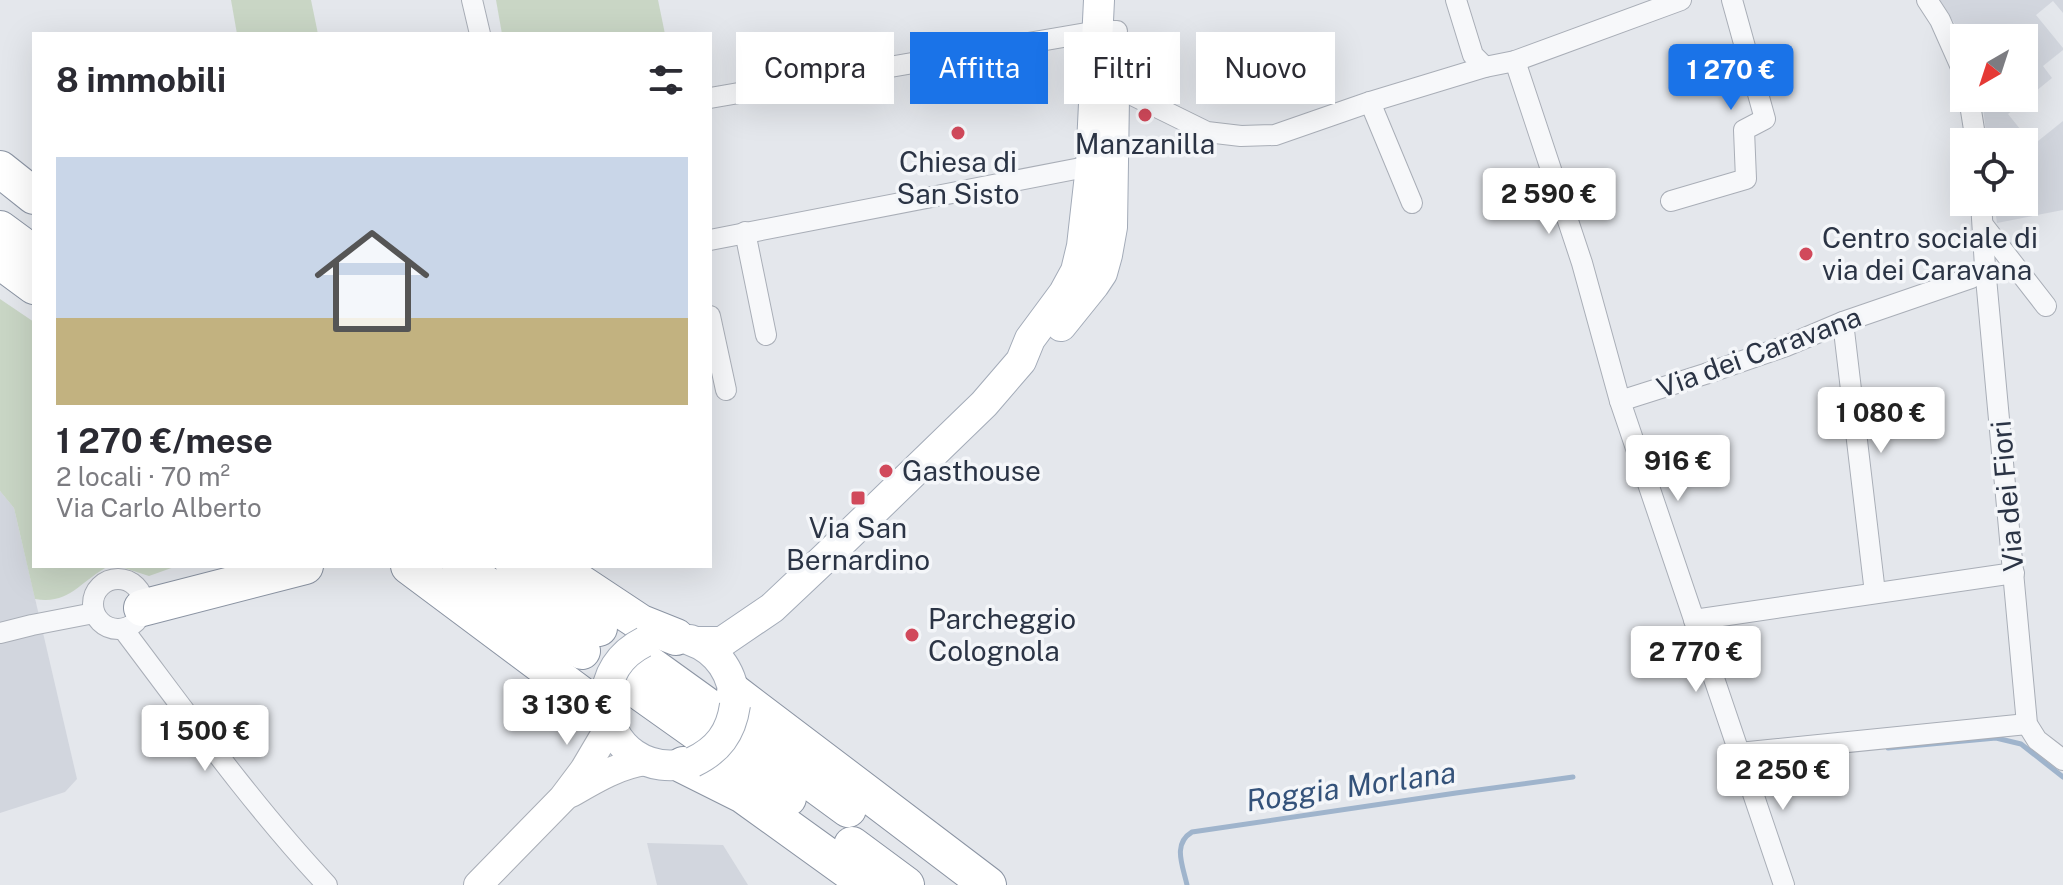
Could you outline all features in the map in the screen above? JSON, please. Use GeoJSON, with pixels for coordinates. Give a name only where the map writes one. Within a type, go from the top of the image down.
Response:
{"type":"FeatureCollection","features":[{"type":"Feature","properties":{"kind":"highway"},"geometry":{"type":"LineString","coordinates":[[0,169],[32,194]]}},
{"type":"Feature","properties":{"kind":"highway"},"geometry":{"type":"LineString","coordinates":[[0,199],[32,222]]}},
{"type":"Feature","properties":{"kind":"highway"},"geometry":{"type":"LineString","coordinates":[[0,229],[32,277]]}},
{"type":"Feature","properties":{"kind":"highway"},"geometry":{"type":"LineString","coordinates":[[0,261],[32,277]]}},
{"type":"Feature","properties":{"kind":"highway"},"geometry":{"type":"LineString","coordinates":[[135,610],[199,568]]}},
{"type":"Feature","properties":{"kind":"highway"},"geometry":{"type":"LineString","coordinates":[[135,610],[297,568]]}},
{"type":"Feature","properties":{"kind":"highway"},"geometry":{"type":"LineString","coordinates":[[396,568],[441,599],[478,618],[638,675],[988,885]]}},
{"type":"Feature","properties":{"kind":"highway"},"geometry":{"type":"LineString","coordinates":[[412,568],[478,618]]}},
{"type":"Feature","properties":{"kind":"highway"},"geometry":{"type":"LineString","coordinates":[[464,568],[591,640],[516,568]]}},
{"type":"Feature","properties":{"kind":"highway"},"geometry":{"type":"LineString","coordinates":[[558,568],[641,623],[638,675]]}},
{"type":"Feature","properties":{"kind":"highway"},"geometry":{"type":"LineString","coordinates":[[714,722],[743,795],[868,885]]}},
{"type":"Feature","properties":{"kind":"highway"},"geometry":{"type":"LineString","coordinates":[[906,885],[744,750],[953,885]]}},
{"type":"Feature","properties":{"kind":"main road"},"geometry":{"type":"LineString","coordinates":[[1099,0],[1108,31]]}},
{"type":"Feature","properties":{"kind":"main road"},"geometry":{"type":"LineString","coordinates":[[638,675],[621,743],[637,757],[671,766],[714,722],[745,644],[772,608],[984,404],[1021,361],[1030,339],[1076,271],[1082,246],[1108,31],[1119,0]]}},
{"type":"Feature","properties":{"kind":"main road"},"geometry":{"type":"LineString","coordinates":[[1021,361],[1040,350],[1081,304],[1102,273],[1112,227],[1115,104]]}},
{"type":"Feature","properties":{"kind":"main road"},"geometry":{"type":"LineString","coordinates":[[478,885],[563,798],[584,770],[638,675],[722,642],[772,608]]}},
{"type":"Feature","properties":{"kind":"main road"},"geometry":{"type":"LineString","coordinates":[[638,675],[714,654],[721,662],[714,722]]}},
{"type":"Feature","properties":{"kind":"main road"},"geometry":{"type":"LineString","coordinates":[[563,798],[603,774],[646,761]]}},
{"type":"Feature","properties":{"kind":"street"},"geometry":{"type":"LineString","coordinates":[[472,0],[480,32]]}},
{"type":"Feature","properties":{"kind":"street"},"geometry":{"type":"LineString","coordinates":[[1456,0],[1473,55],[1485,67]]}},
{"type":"Feature","properties":{"kind":"street"},"geometry":{"type":"LineString","coordinates":[[1151,104],[1207,132],[1241,136],[1275,135],[1370,102],[1515,61],[1681,0]]}},
{"type":"Feature","properties":{"kind":"street"},"geometry":{"type":"LineString","coordinates":[[1671,201],[1746,179],[1744,130],[1765,119],[1732,0]]}},
{"type":"Feature","properties":{"kind":"street"},"geometry":{"type":"LineString","coordinates":[[1927,0],[1950,42]]}},
{"type":"Feature","properties":{"kind":"street"},"geometry":{"type":"LineString","coordinates":[[712,98],[1108,31]]}},
{"type":"Feature","properties":{"kind":"street"},"geometry":{"type":"LineString","coordinates":[[1515,61],[1582,263],[1620,401],[1784,885]]}},
{"type":"Feature","properties":{"kind":"street"},"geometry":{"type":"LineString","coordinates":[[1370,102],[1412,203]]}},
{"type":"Feature","properties":{"kind":"street"},"geometry":{"type":"LineString","coordinates":[[712,240],[1091,166]]}},
{"type":"Feature","properties":{"kind":"street","name":"Via dei Fiori"},"geometry":{"type":"LineString","coordinates":[[1982,216],[2027,724]]}},
{"type":"Feature","properties":{"kind":"street"},"geometry":{"type":"LineString","coordinates":[[1983,225],[2046,306]]}},
{"type":"Feature","properties":{"kind":"street"},"geometry":{"type":"LineString","coordinates":[[745,232],[766,335]]}},
{"type":"Feature","properties":{"kind":"street","name":"Via dei Caravana"},"geometry":{"type":"LineString","coordinates":[[1620,401],[1786,346],[1843,322],[1971,278],[1985,267]]}},
{"type":"Feature","properties":{"kind":"street"},"geometry":{"type":"LineString","coordinates":[[1843,322],[1875,593]]}},
{"type":"Feature","properties":{"kind":"street"},"geometry":{"type":"LineString","coordinates":[[712,325],[726,390]]}},
{"type":"Feature","properties":{"kind":"street"},"geometry":{"type":"LineString","coordinates":[[1694,620],[2014,573]]}},
{"type":"Feature","properties":{"kind":"street"},"geometry":{"type":"LineString","coordinates":[[135,610],[116,629],[102,624],[94,613],[94,596],[104,583],[112,580],[129,582],[135,610],[228,767],[327,885]]}},
{"type":"Feature","properties":{"kind":"street"},"geometry":{"type":"LineString","coordinates":[[0,633],[94,613]]}},
{"type":"Feature","properties":{"kind":"street"},"geometry":{"type":"LineString","coordinates":[[1739,753],[2027,724],[2037,740],[2063,760]]}},
{"type":"Feature","properties":{"kind":"shaded area"},"geometry":{"type":"Polygon","coordinates":[[[1940,0],[2063,0],[2063,13],[2053,1],[2036,15],[2063,50],[2043,66],[2052,78],[2038,89],[2038,24],[1955,24],[1940,0]]]}},
{"type":"Feature","properties":{"kind":"shaded area"},"geometry":{"type":"Polygon","coordinates":[[[1984,112],[2010,112],[2008,114],[2019,128],[1985,128],[1984,112]]]}},
{"type":"Feature","properties":{"kind":"shaded area"},"geometry":{"type":"Polygon","coordinates":[[[2063,121],[2063,210],[2038,215],[2038,141],[2063,121]]]}},
{"type":"Feature","properties":{"kind":"shaded area"},"geometry":{"type":"Polygon","coordinates":[[[1996,216],[2033,216],[1997,223],[1996,216]]]}},
{"type":"Feature","properties":{"kind":"shaded area"},"geometry":{"type":"Polygon","coordinates":[[[0,491],[14,508],[77,779],[65,792],[0,813],[0,491]]]}},
{"type":"Feature","properties":{"kind":"shaded area"},"geometry":{"type":"Polygon","coordinates":[[[647,843],[723,845],[748,885],[657,885],[647,843]]]}},
{"type":"Feature","properties":{"kind":"green space"},"geometry":{"type":"Polygon","coordinates":[[[231,0],[311,0],[318,32],[237,32],[231,0]]]}},
{"type":"Feature","properties":{"kind":"green space"},"geometry":{"type":"Polygon","coordinates":[[[496,0],[658,0],[665,32],[502,32],[496,0]]]}},
{"type":"Feature","properties":{"kind":"green space"},"geometry":{"type":"Polygon","coordinates":[[[0,299],[32,321],[32,568],[106,568],[66,595],[47,600],[35,599],[14,508],[0,491],[0,299]]]}},
{"type":"Feature","properties":{"kind":"green space"},"geometry":{"type":"Polygon","coordinates":[[[124,568],[171,568],[149,576],[124,568]]]}},
{"type":"Feature","properties":{"kind":"waterway","name":"Roggia Morlana"},"geometry":{"type":"LineString","coordinates":[[1888,748],[1996,738],[2021,744],[2063,777]]}},
{"type":"Feature","properties":{"kind":"waterway","name":"Roggia Morlana"},"geometry":{"type":"LineString","coordinates":[[1187,885],[1181,849],[1182,843],[1192,832],[1573,777]]}},
{"type":"Feature","properties":{"kind":"place","name":"Manzanilla"},"geometry":{"type":"Point","coordinates":[1145,115]}},
{"type":"Feature","properties":{"kind":"place","name":"Chiesa di San Sisto"},"geometry":{"type":"Point","coordinates":[958,133]}},
{"type":"Feature","properties":{"kind":"place","name":"Centro sociale di via dei Caravana"},"geometry":{"type":"Point","coordinates":[1806,254]}},
{"type":"Feature","properties":{"kind":"place","name":"Gasthouse"},"geometry":{"type":"Point","coordinates":[886,471]}},
{"type":"Feature","properties":{"kind":"place","name":"Via San Bernardino"},"geometry":{"type":"Point","coordinates":[858,498]}},
{"type":"Feature","properties":{"kind":"place","name":"Parcheggio Colognola"},"geometry":{"type":"Point","coordinates":[912,635]}}]}
